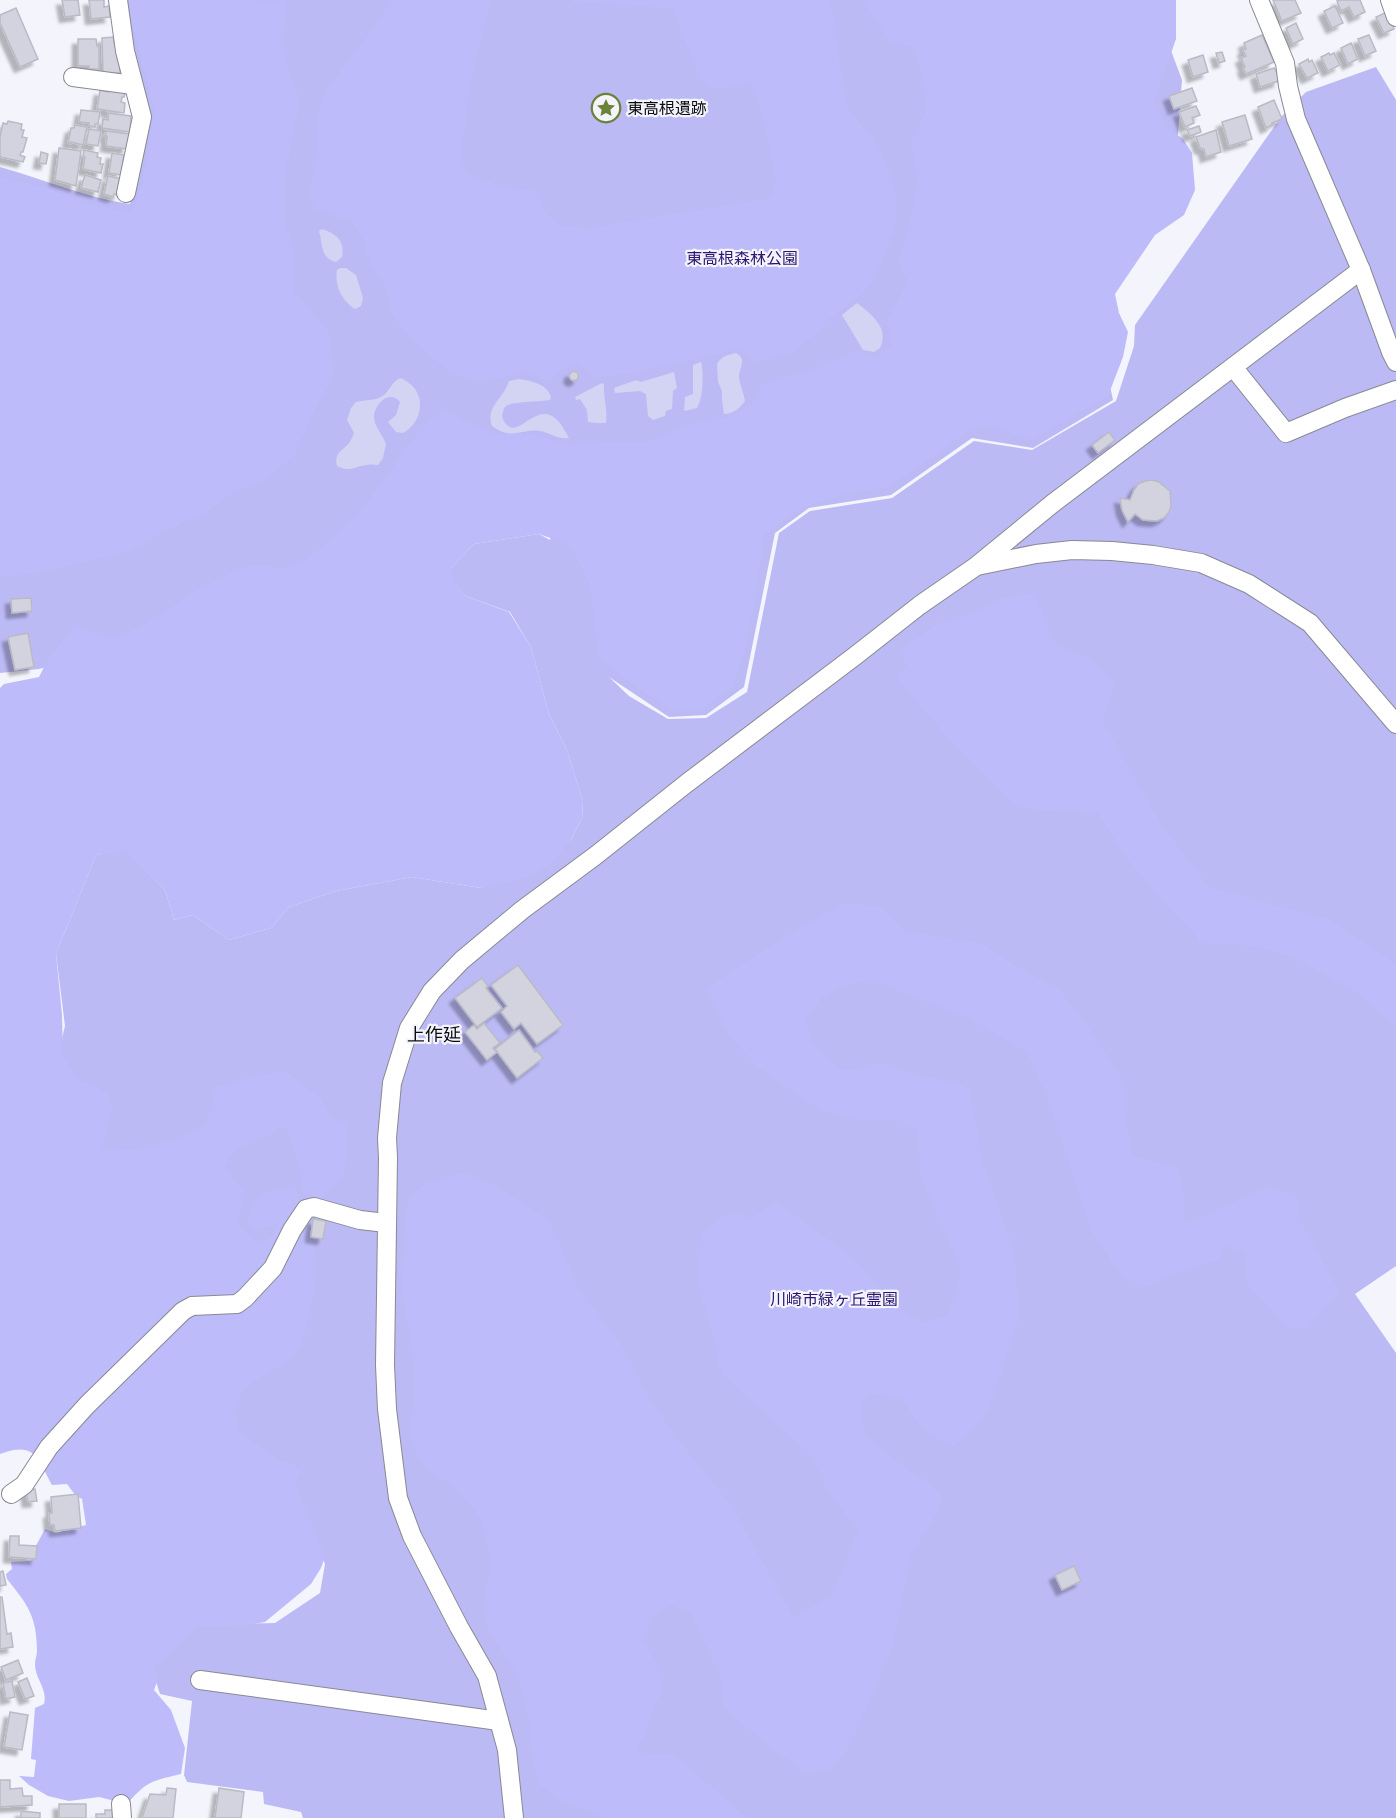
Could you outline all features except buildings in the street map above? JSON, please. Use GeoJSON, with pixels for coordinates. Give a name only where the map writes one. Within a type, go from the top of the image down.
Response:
{"type":"FeatureCollection","features":[{"type":"Feature","properties":{"kind":"street"},"geometry":{"type":"LineString","coordinates":[[118,0],[120,24],[142,117],[126,193]]}},
{"type":"Feature","properties":{"kind":"street"},"geometry":{"type":"LineString","coordinates":[[1259,0],[1285,63],[1296,119],[1361,270],[1396,362]]}},
{"type":"Feature","properties":{"kind":"street"},"geometry":{"type":"LineString","coordinates":[[1389,0],[1396,17]]}},
{"type":"Feature","properties":{"kind":"street"},"geometry":{"type":"LineString","coordinates":[[73,77],[133,85]]}},
{"type":"Feature","properties":{"kind":"street"},"geometry":{"type":"LineString","coordinates":[[514,1818],[507,1750],[487,1676],[412,1536],[398,1498],[387,1409],[385,1365],[387,1138],[392,1083],[409,1028],[432,991],[462,960],[522,910],[920,605],[975,567],[1043,512],[1361,270]]}},
{"type":"Feature","properties":{"kind":"street"},"geometry":{"type":"LineString","coordinates":[[1233,367],[1286,433],[1345,408],[1396,390]]}},
{"type":"Feature","properties":{"kind":"street"},"geometry":{"type":"LineString","coordinates":[[975,567],[1072,549],[1154,555],[1201,563],[1249,584],[1310,623],[1396,724]]}},
{"type":"Feature","properties":{"kind":"street"},"geometry":{"type":"LineString","coordinates":[[11,1494],[24,1485],[49,1447],[87,1405],[183,1311],[192,1306],[237,1304],[245,1298],[273,1268],[292,1230],[306,1209],[314,1207],[360,1220],[386,1223]]}},
{"type":"Feature","properties":{"kind":"street"},"geometry":{"type":"LineString","coordinates":[[200,1680],[499,1721]]}},
{"type":"Feature","properties":{"kind":"green space","name":"川崎市緑ヶ丘霊園"},"geometry":{"type":"Polygon","coordinates":[[[122,0],[1152,0],[1182,80],[1173,202],[1089,289],[1113,400],[1033,448],[972,438],[891,495],[809,508],[775,533],[744,687],[706,715],[669,717],[609,677],[629,696],[668,719],[706,718],[747,692],[779,533],[810,511],[892,498],[974,441],[1032,450],[1116,401],[1134,346],[1135,325],[1281,117],[1306,92],[1376,67],[1396,100],[1396,1266],[1355,1294],[1396,1353],[1396,1818],[303,1818],[301,1812],[264,1804],[263,1792],[187,1782],[184,1775],[192,1701],[160,1694],[147,1653],[149,1626],[275,1623],[320,1593],[325,1564],[291,1481],[224,1458],[95,1162],[58,1055],[65,1026],[56,954],[96,855],[125,850],[165,890],[174,920],[193,915],[229,940],[271,928],[289,907],[336,891],[412,877],[481,888],[571,840],[582,818],[583,801],[567,750],[549,714],[531,647],[510,612],[463,595],[449,570],[474,544],[539,534],[550,540],[567,450],[318,568],[194,610],[50,666],[0,673],[0,167],[81,193],[130,204],[148,115],[122,0]]]}},
{"type":"Feature","properties":{"kind":"green space"},"geometry":{"type":"Polygon","coordinates":[[[127,0],[287,1],[283,42],[288,70],[300,100],[286,170],[286,225],[295,254],[294,290],[329,333],[334,375],[313,413],[295,454],[269,477],[229,495],[206,513],[183,522],[127,552],[55,569],[0,577],[0,177],[47,188],[98,206],[132,213],[142,184],[154,112],[127,0]]]}},
{"type":"Feature","properties":{"kind":"green space","name":"東高根森林公園"},"geometry":{"type":"Polygon","coordinates":[[[391,0],[490,0],[469,91],[461,159],[468,175],[504,186],[538,192],[546,214],[560,225],[590,228],[771,198],[776,178],[759,102],[749,83],[728,88],[710,87],[699,77],[673,9],[593,2],[575,4],[573,0],[829,0],[834,17],[848,108],[872,139],[886,163],[897,195],[895,230],[874,280],[861,295],[833,315],[794,352],[756,363],[743,351],[728,351],[630,374],[593,377],[578,363],[561,369],[550,382],[521,371],[477,382],[448,371],[414,341],[393,316],[385,284],[371,266],[363,239],[352,221],[315,209],[308,192],[314,176],[317,119],[326,90],[384,13],[391,0]]]}},
{"type":"Feature","properties":{"kind":"green space"},"geometry":{"type":"Polygon","coordinates":[[[862,0],[1176,0],[1176,39],[1154,102],[1167,128],[1183,139],[1192,153],[1195,190],[1184,215],[1155,235],[1115,294],[1119,313],[1128,332],[1123,357],[1108,396],[1031,440],[992,427],[970,429],[888,487],[851,493],[803,507],[764,535],[755,601],[733,686],[701,709],[672,709],[630,683],[600,658],[594,625],[591,587],[570,545],[539,534],[474,544],[450,569],[463,595],[509,612],[531,647],[549,714],[567,750],[583,801],[582,818],[571,840],[552,862],[533,876],[481,888],[412,877],[336,891],[289,907],[271,928],[229,940],[193,915],[174,920],[165,890],[125,851],[96,855],[56,954],[62,1015],[63,1056],[78,1080],[94,1085],[108,1094],[113,1110],[102,1148],[137,1150],[179,1139],[204,1126],[214,1104],[212,1089],[254,1076],[286,1071],[321,1099],[331,1117],[346,1124],[347,1150],[343,1177],[316,1203],[308,1199],[302,1190],[300,1171],[285,1127],[276,1128],[271,1136],[238,1148],[224,1165],[237,1184],[244,1189],[238,1221],[240,1227],[255,1242],[270,1237],[277,1223],[255,1231],[247,1223],[252,1206],[257,1199],[272,1190],[296,1187],[300,1202],[282,1236],[312,1240],[316,1270],[302,1343],[292,1357],[252,1383],[244,1391],[238,1400],[236,1411],[238,1426],[245,1436],[283,1463],[291,1463],[301,1472],[295,1483],[325,1557],[321,1568],[311,1584],[265,1622],[248,1625],[196,1626],[166,1658],[154,1666],[158,1679],[154,1690],[171,1710],[185,1748],[181,1774],[151,1783],[127,1804],[99,1797],[69,1801],[48,1796],[19,1776],[34,1777],[36,1760],[31,1759],[35,1708],[44,1704],[45,1699],[36,1669],[37,1639],[33,1620],[26,1604],[7,1579],[6,1574],[12,1569],[11,1562],[31,1561],[32,1553],[45,1529],[56,1533],[86,1525],[82,1499],[76,1496],[67,1484],[52,1485],[34,1454],[28,1451],[12,1450],[0,1454],[0,688],[4,684],[39,677],[46,663],[75,625],[104,637],[122,636],[163,614],[191,593],[237,570],[254,565],[281,568],[308,558],[358,514],[406,447],[432,419],[446,410],[466,422],[495,434],[533,434],[565,444],[650,441],[700,421],[730,417],[754,402],[761,384],[818,368],[856,350],[874,358],[892,346],[887,320],[908,282],[898,261],[918,182],[911,143],[926,111],[923,79],[914,47],[890,42],[862,0]]]}},
{"type":"Feature","properties":{"kind":"green space"},"geometry":{"type":"Polygon","coordinates":[[[1033,593],[1056,645],[1090,659],[1115,682],[1103,722],[1162,826],[1209,887],[1330,920],[1396,964],[1396,1028],[1362,996],[1294,957],[1248,945],[1202,943],[1125,856],[1098,813],[1018,807],[947,737],[895,676],[907,666],[899,651],[937,624],[960,618],[1002,598],[1033,593]]]}},
{"type":"Feature","properties":{"kind":"green space"},"geometry":{"type":"Polygon","coordinates":[[[846,903],[882,907],[904,931],[983,944],[1016,966],[1058,989],[1081,1016],[1124,1082],[1125,1112],[1133,1157],[1175,1166],[1183,1182],[1184,1224],[1271,1186],[1297,1197],[1299,1218],[1340,1293],[1318,1314],[1308,1329],[1287,1327],[1246,1283],[1247,1253],[1225,1246],[1218,1261],[1196,1265],[1146,1287],[1123,1277],[1092,1233],[1051,1106],[1027,1052],[967,1017],[903,993],[879,981],[861,981],[844,986],[821,998],[806,1021],[813,1044],[839,1069],[854,1070],[882,1063],[924,1077],[956,1082],[969,1090],[983,1164],[1014,1250],[1019,1318],[988,1412],[970,1433],[954,1446],[929,1435],[902,1398],[870,1393],[861,1405],[865,1436],[910,1471],[930,1483],[942,1496],[938,1512],[911,1554],[893,1646],[850,1745],[833,1768],[804,1774],[793,1762],[774,1751],[734,1718],[721,1701],[723,1682],[691,1614],[672,1605],[652,1617],[643,1641],[660,1668],[662,1692],[654,1707],[645,1736],[638,1746],[640,1755],[673,1754],[747,1818],[605,1818],[556,1798],[539,1784],[532,1756],[529,1721],[522,1689],[512,1666],[488,1630],[483,1608],[490,1556],[481,1518],[452,1484],[433,1474],[420,1460],[411,1442],[408,1423],[415,1404],[413,1358],[402,1292],[406,1210],[412,1194],[425,1184],[444,1177],[466,1173],[494,1184],[550,1222],[578,1288],[621,1344],[650,1399],[678,1440],[731,1505],[793,1617],[832,1596],[858,1531],[828,1491],[811,1455],[721,1373],[697,1281],[701,1233],[730,1212],[751,1218],[776,1202],[843,1250],[893,1302],[911,1317],[925,1322],[946,1316],[956,1294],[961,1270],[920,1175],[918,1130],[898,1120],[859,1121],[822,1111],[759,1068],[730,1037],[706,989],[775,943],[846,903]]]}},
{"type":"Feature","properties":{"kind":"shaded area"},"geometry":{"type":"Polygon","coordinates":[[[322,229],[332,233],[341,242],[342,257],[336,262],[327,257],[323,250],[319,231],[322,229]]]}},
{"type":"Feature","properties":{"kind":"shaded area"},"geometry":{"type":"Polygon","coordinates":[[[340,268],[346,268],[356,275],[363,298],[361,306],[355,309],[346,302],[338,287],[336,276],[340,268]]]}},
{"type":"Feature","properties":{"kind":"shaded area"},"geometry":{"type":"Polygon","coordinates":[[[857,303],[878,322],[881,328],[883,334],[880,348],[874,352],[863,350],[842,315],[857,303]]]}},
{"type":"Feature","properties":{"kind":"shaded area"},"geometry":{"type":"Polygon","coordinates":[[[736,353],[742,361],[739,376],[745,401],[736,410],[724,414],[717,364],[725,356],[736,353]]]}},
{"type":"Feature","properties":{"kind":"shaded area"},"geometry":{"type":"Polygon","coordinates":[[[701,362],[701,399],[697,408],[684,411],[685,397],[693,394],[693,365],[701,362]]]}},
{"type":"Feature","properties":{"kind":"shaded area"},"geometry":{"type":"Polygon","coordinates":[[[674,372],[677,388],[673,391],[672,409],[666,411],[665,416],[653,420],[648,416],[646,394],[640,391],[615,393],[614,388],[636,380],[641,382],[674,372]]]}},
{"type":"Feature","properties":{"kind":"shaded area"},"geometry":{"type":"Polygon","coordinates":[[[401,378],[415,389],[419,396],[420,410],[414,423],[403,433],[396,432],[388,422],[396,415],[400,402],[392,397],[383,400],[377,407],[374,417],[375,424],[386,444],[383,458],[378,465],[350,469],[337,466],[338,455],[350,442],[354,433],[347,420],[351,408],[356,402],[373,400],[384,395],[401,378]]]}},
{"type":"Feature","properties":{"kind":"shaded area"},"geometry":{"type":"Polygon","coordinates":[[[519,379],[543,386],[551,397],[550,400],[508,405],[504,408],[502,416],[505,423],[513,428],[542,414],[551,415],[560,423],[569,438],[540,431],[505,433],[492,426],[493,408],[509,381],[519,379]]]}},
{"type":"Feature","properties":{"kind":"shaded area"},"geometry":{"type":"Polygon","coordinates":[[[604,384],[606,423],[588,422],[587,410],[580,399],[576,400],[575,397],[604,384]]]}},
{"type":"Feature","properties":{"kind":"place","name":"東高根遺跡"},"geometry":{"type":"Point","coordinates":[606,108]}},
{"type":"Feature","properties":{"kind":"district","name":"上作延"},"geometry":{"type":"Point","coordinates":[434,1035]}}]}
